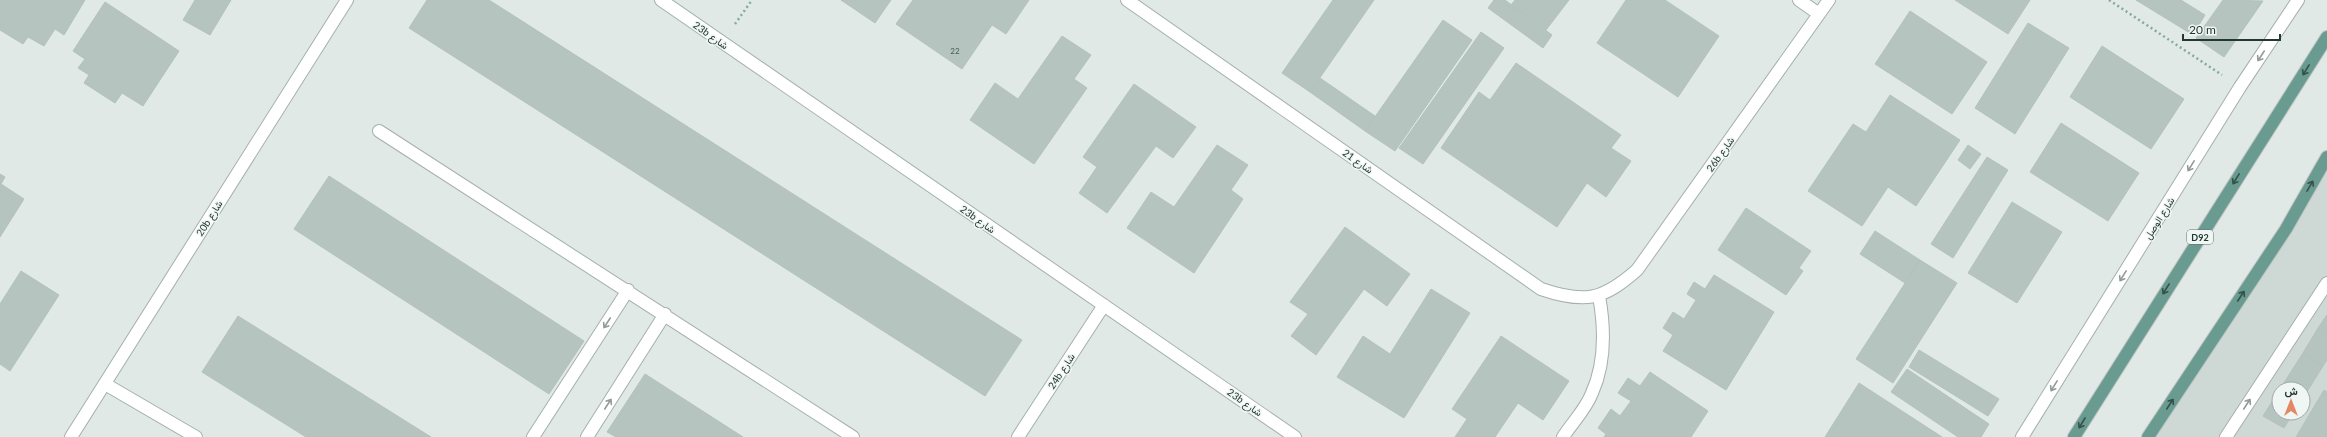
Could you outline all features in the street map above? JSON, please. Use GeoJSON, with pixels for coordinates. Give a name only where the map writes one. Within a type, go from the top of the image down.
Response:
{"type":"FeatureCollection","features":[{"type":"Feature","properties":{"kind":"main road","name":"D92"},"geometry":{"type":"LineString","coordinates":[[2074,437],[2327,37]]}},
{"type":"Feature","properties":{"kind":"main road"},"geometry":{"type":"LineString","coordinates":[[2148,437],[2286,229],[2327,157]]}},
{"type":"Feature","properties":{"kind":"street","name":"20b شارع"},"geometry":{"type":"LineString","coordinates":[[71,437],[347,0]]}},
{"type":"Feature","properties":{"kind":"street","name":"23b شارع"},"geometry":{"type":"LineString","coordinates":[[661,0],[1295,437]]}},
{"type":"Feature","properties":{"kind":"street","name":"شارع 21"},"geometry":{"type":"LineString","coordinates":[[1127,0],[1541,289],[1573,297],[1599,296]]}},
{"type":"Feature","properties":{"kind":"street"},"geometry":{"type":"LineString","coordinates":[[1799,0],[1820,14]]}},
{"type":"Feature","properties":{"kind":"street","name":"26b شارع"},"geometry":{"type":"LineString","coordinates":[[1599,296],[1620,285],[1637,270],[1830,0]]}},
{"type":"Feature","properties":{"kind":"street","name":"شارع الوصل"},"geometry":{"type":"LineString","coordinates":[[2022,437],[2240,88],[2298,0]]}},
{"type":"Feature","properties":{"kind":"street"},"geometry":{"type":"LineString","coordinates":[[379,131],[628,290],[853,437]]}},
{"type":"Feature","properties":{"kind":"street"},"geometry":{"type":"LineString","coordinates":[[2226,437],[2327,283]]}},
{"type":"Feature","properties":{"kind":"street"},"geometry":{"type":"LineString","coordinates":[[533,437],[628,290]]}},
{"type":"Feature","properties":{"kind":"street"},"geometry":{"type":"LineString","coordinates":[[1563,437],[1592,394],[1600,371],[1603,346],[1603,321],[1599,296]]}},
{"type":"Feature","properties":{"kind":"street","name":"24b شارع"},"geometry":{"type":"LineString","coordinates":[[1018,437],[1104,305]]}},
{"type":"Feature","properties":{"kind":"street"},"geometry":{"type":"LineString","coordinates":[[586,437],[665,314]]}},
{"type":"Feature","properties":{"kind":"street"},"geometry":{"type":"LineString","coordinates":[[105,384],[196,437]]}},
{"type":"Feature","properties":{"kind":"path"},"geometry":{"type":"LineString","coordinates":[[723,43],[752,0]]}},
{"type":"Feature","properties":{"kind":"path"},"geometry":{"type":"LineString","coordinates":[[2109,0],[2240,88]]}},
{"type":"Feature","properties":{"kind":"shaded area"},"geometry":{"type":"Polygon","coordinates":[[[2327,151],[2327,437],[2148,437],[2327,151]]]}},
{"type":"Feature","properties":{"kind":"building"},"geometry":{"type":"Polygon","coordinates":[[[0,0],[85,0],[64,35],[55,29],[44,46],[28,37],[23,44],[0,30],[0,0]]]}},
{"type":"Feature","properties":{"kind":"building"},"geometry":{"type":"Polygon","coordinates":[[[195,0],[231,0],[210,35],[183,20],[195,0]]]}},
{"type":"Feature","properties":{"kind":"building"},"geometry":{"type":"Polygon","coordinates":[[[427,0],[489,0],[1022,340],[985,396],[409,28],[427,0]]]}},
{"type":"Feature","properties":{"kind":"building"},"geometry":{"type":"Polygon","coordinates":[[[841,0],[891,0],[875,23],[841,0]]]}},
{"type":"Feature","properties":{"kind":"building"},"geometry":{"type":"Polygon","coordinates":[[[913,0],[1029,0],[1006,34],[992,25],[962,69],[896,24],[913,0]]]}},
{"type":"Feature","properties":{"kind":"building"},"geometry":{"type":"Polygon","coordinates":[[[1333,0],[1374,0],[1310,92],[1282,73],[1333,0]]]}},
{"type":"Feature","properties":{"kind":"building"},"geometry":{"type":"Polygon","coordinates":[[[1494,0],[1505,0],[1552,35],[1543,48],[1488,8],[1494,0]]]}},
{"type":"Feature","properties":{"kind":"building"},"geometry":{"type":"Polygon","coordinates":[[[1515,0],[1569,0],[1546,30],[1511,5],[1515,0]]]}},
{"type":"Feature","properties":{"kind":"building"},"geometry":{"type":"Polygon","coordinates":[[[1626,0],[1665,0],[1719,36],[1678,97],[1597,43],[1626,0]]]}},
{"type":"Feature","properties":{"kind":"building"},"geometry":{"type":"Polygon","coordinates":[[[1955,0],[2030,0],[2008,34],[1955,0]]]}},
{"type":"Feature","properties":{"kind":"building"},"geometry":{"type":"Polygon","coordinates":[[[2136,0],[2181,0],[2205,15],[2193,35],[2136,0]]]}},
{"type":"Feature","properties":{"kind":"building"},"geometry":{"type":"Polygon","coordinates":[[[2223,0],[2263,1],[2224,57],[2196,38],[2223,0]]]}},
{"type":"Feature","properties":{"kind":"building"},"geometry":{"type":"Polygon","coordinates":[[[105,2],[179,51],[143,106],[122,93],[115,103],[84,83],[89,75],[78,68],[85,59],[73,51],[105,2]]]}},
{"type":"Feature","properties":{"kind":"building"},"geometry":{"type":"Polygon","coordinates":[[[1910,11],[1987,62],[1952,114],[1875,64],[1910,11]]]}},
{"type":"Feature","properties":{"kind":"building"},"geometry":{"type":"Polygon","coordinates":[[[1443,20],[1472,40],[1395,151],[1365,131],[1443,20]]]}},
{"type":"Feature","properties":{"kind":"building"},"geometry":{"type":"Polygon","coordinates":[[[2028,23],[2069,48],[2015,134],[1975,108],[2028,23]]]}},
{"type":"Feature","properties":{"kind":"building"},"geometry":{"type":"Polygon","coordinates":[[[1481,32],[1504,48],[1423,164],[1399,148],[1481,32]]]}},
{"type":"Feature","properties":{"kind":"building"},"geometry":{"type":"Polygon","coordinates":[[[1062,36],[1091,55],[1074,79],[1087,88],[1034,164],[970,120],[995,83],[1018,99],[1062,36]]]}},
{"type":"Feature","properties":{"kind":"building"},"geometry":{"type":"Polygon","coordinates":[[[2102,46],[2184,99],[2151,149],[2070,97],[2102,46]]]}},
{"type":"Feature","properties":{"kind":"building"},"geometry":{"type":"Polygon","coordinates":[[[1516,63],[1621,135],[1611,148],[1631,161],[1606,197],[1587,183],[1557,227],[1441,148],[1479,92],[1490,100],[1516,63]]]}},
{"type":"Feature","properties":{"kind":"building"},"geometry":{"type":"Polygon","coordinates":[[[1320,78],[1375,116],[1365,131],[1310,92],[1320,78]]]}},
{"type":"Feature","properties":{"kind":"building"},"geometry":{"type":"Polygon","coordinates":[[[1134,84],[1196,127],[1173,158],[1156,146],[1107,213],[1079,193],[1097,167],[1083,157],[1134,84]]]}},
{"type":"Feature","properties":{"kind":"building"},"geometry":{"type":"Polygon","coordinates":[[[1890,95],[1960,140],[1916,206],[1888,187],[1862,226],[1808,191],[1853,124],[1866,132],[1890,95]]]}},
{"type":"Feature","properties":{"kind":"building"},"geometry":{"type":"Polygon","coordinates":[[[2061,123],[2139,173],[2108,221],[2030,172],[2061,123]]]}},
{"type":"Feature","properties":{"kind":"building"},"geometry":{"type":"Polygon","coordinates":[[[1217,145],[1248,165],[1231,190],[1243,199],[1194,273],[1127,228],[1151,192],[1174,207],[1217,145]]]}},
{"type":"Feature","properties":{"kind":"building"},"geometry":{"type":"Polygon","coordinates":[[[1968,145],[1981,154],[1970,169],[1958,160],[1968,145]]]}},
{"type":"Feature","properties":{"kind":"building"},"geometry":{"type":"Polygon","coordinates":[[[1987,157],[2008,170],[1953,258],[1931,244],[1987,157]]]}},
{"type":"Feature","properties":{"kind":"building"},"geometry":{"type":"Polygon","coordinates":[[[0,174],[5,177],[1,184],[24,199],[0,237],[0,174]]]}},
{"type":"Feature","properties":{"kind":"building"},"geometry":{"type":"Polygon","coordinates":[[[329,176],[584,341],[549,394],[294,229],[329,176]]]}},
{"type":"Feature","properties":{"kind":"building"},"geometry":{"type":"Polygon","coordinates":[[[2012,202],[2062,232],[2017,303],[1968,273],[2012,202]]]}},
{"type":"Feature","properties":{"kind":"building"},"geometry":{"type":"Polygon","coordinates":[[[1746,208],[1811,251],[1799,268],[1803,271],[1786,295],[1718,250],[1746,208]]]}},
{"type":"Feature","properties":{"kind":"building"},"geometry":{"type":"Polygon","coordinates":[[[1345,227],[1410,274],[1387,306],[1364,289],[1316,355],[1291,336],[1308,314],[1290,302],[1345,227]]]}},
{"type":"Feature","properties":{"kind":"building"},"geometry":{"type":"Polygon","coordinates":[[[1875,231],[1920,260],[1905,283],[1860,254],[1875,231]]]}},
{"type":"Feature","properties":{"kind":"building"},"geometry":{"type":"Polygon","coordinates":[[[1920,260],[1957,283],[1893,383],[1856,359],[1920,260]]]}},
{"type":"Feature","properties":{"kind":"building"},"geometry":{"type":"Polygon","coordinates":[[[21,271],[59,295],[10,371],[0,364],[0,304],[21,271]]]}},
{"type":"Feature","properties":{"kind":"building"},"geometry":{"type":"Polygon","coordinates":[[[1714,275],[1774,312],[1726,390],[1663,351],[1673,335],[1663,328],[1673,312],[1684,319],[1696,300],[1687,294],[1694,282],[1705,289],[1714,275]]]}},
{"type":"Feature","properties":{"kind":"building"},"geometry":{"type":"Polygon","coordinates":[[[1431,289],[1470,313],[1404,418],[1337,377],[1363,336],[1390,354],[1431,289]]]}},
{"type":"Feature","properties":{"kind":"building"},"geometry":{"type":"Polygon","coordinates":[[[2327,315],[2327,334],[2318,328],[2327,315]]]}},
{"type":"Feature","properties":{"kind":"building"},"geometry":{"type":"Polygon","coordinates":[[[238,316],[431,437],[306,437],[202,372],[238,316]]]}},
{"type":"Feature","properties":{"kind":"building"},"geometry":{"type":"Polygon","coordinates":[[[2318,328],[2327,334],[2327,360],[2323,366],[2303,353],[2318,328]]]}},
{"type":"Feature","properties":{"kind":"building"},"geometry":{"type":"Polygon","coordinates":[[[1501,336],[1569,381],[1543,420],[1518,403],[1495,437],[1455,437],[1467,419],[1452,409],[1501,336]]]}},
{"type":"Feature","properties":{"kind":"building"},"geometry":{"type":"Polygon","coordinates":[[[1919,350],[1999,399],[1988,416],[1909,367],[1919,350]]]}},
{"type":"Feature","properties":{"kind":"building"},"geometry":{"type":"Polygon","coordinates":[[[2303,353],[2323,366],[2311,385],[2311,381],[2285,381],[2303,353]]]}},
{"type":"Feature","properties":{"kind":"building"},"geometry":{"type":"Polygon","coordinates":[[[1907,369],[1989,424],[1981,437],[1958,437],[1891,392],[1907,369]]]}},
{"type":"Feature","properties":{"kind":"building"},"geometry":{"type":"Polygon","coordinates":[[[1650,372],[1708,411],[1691,437],[1604,437],[1606,434],[1598,428],[1611,409],[1620,416],[1631,401],[1618,393],[1628,378],[1640,386],[1650,372]]]}},
{"type":"Feature","properties":{"kind":"building"},"geometry":{"type":"Polygon","coordinates":[[[645,374],[743,437],[616,437],[607,432],[645,374]]]}},
{"type":"Feature","properties":{"kind":"building"},"geometry":{"type":"Polygon","coordinates":[[[1859,383],[1942,437],[1825,437],[1859,383]]]}},
{"type":"Feature","properties":{"kind":"building"},"geometry":{"type":"Polygon","coordinates":[[[2324,390],[2327,392],[2327,437],[2296,437],[2306,421],[2311,421],[2311,412],[2324,390]]]}},
{"type":"Feature","properties":{"kind":"building"},"geometry":{"type":"Polygon","coordinates":[[[2271,404],[2271,421],[2263,416],[2271,404]]]}},
{"type":"Feature","properties":{"kind":"building"},"geometry":{"type":"Polygon","coordinates":[[[2272,421],[2288,421],[2284,428],[2272,421]]]}}]}
